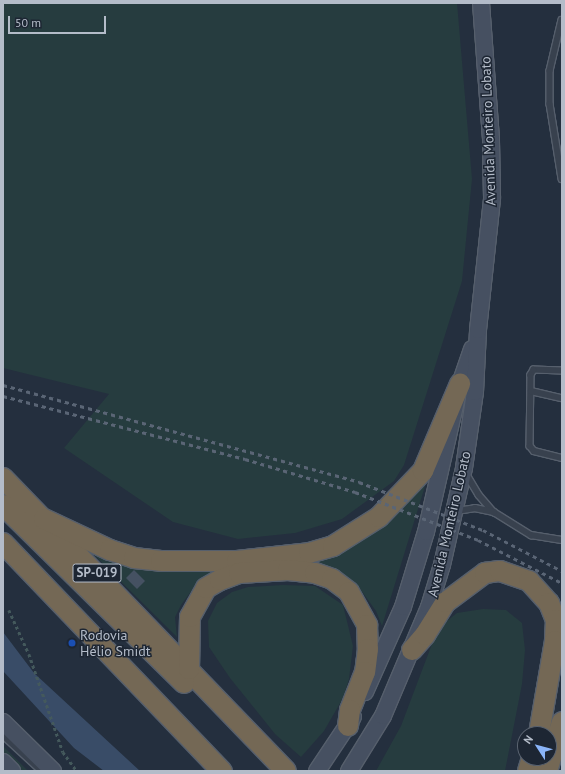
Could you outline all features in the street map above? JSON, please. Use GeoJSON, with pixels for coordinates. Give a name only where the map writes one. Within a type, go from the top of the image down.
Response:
{"type":"FeatureCollection","features":[{"type":"Feature","properties":{"kind":"highway"},"geometry":{"type":"LineString","coordinates":[[44,519],[110,550],[134,558],[161,561],[237,561],[309,553],[333,546],[379,517],[423,471],[460,384]]}},
{"type":"Feature","properties":{"kind":"highway","name":"SP-019"},"geometry":{"type":"LineString","coordinates":[[3,478],[286,771]]}},
{"type":"Feature","properties":{"kind":"highway","name":"SP-019"},"geometry":{"type":"LineString","coordinates":[[3,505],[272,771]]}},
{"type":"Feature","properties":{"kind":"highway","name":"SP-019"},"geometry":{"type":"LineString","coordinates":[[3,543],[222,771]]}},
{"type":"Feature","properties":{"kind":"highway"},"geometry":{"type":"LineString","coordinates":[[189,669],[190,617],[206,588],[220,580],[239,573],[288,570],[315,573],[332,579],[349,592],[367,626],[368,649],[365,672],[350,710],[348,726]]}},
{"type":"Feature","properties":{"kind":"highway"},"geometry":{"type":"LineString","coordinates":[[412,650],[425,635],[446,602],[485,573],[500,571],[529,581],[549,603],[556,620],[555,640],[540,726]]}},
{"type":"Feature","properties":{"kind":"highway"},"geometry":{"type":"LineString","coordinates":[[542,726],[562,668]]}},
{"type":"Feature","properties":{"kind":"highway"},"geometry":{"type":"LineString","coordinates":[[546,771],[562,722]]}},
{"type":"Feature","properties":{"kind":"main road","name":"Avenida Monteiro Lobato"},"geometry":{"type":"LineString","coordinates":[[351,769],[383,716],[412,650],[442,565],[464,468],[475,392],[478,330],[492,198],[491,139],[481,3]]}},
{"type":"Feature","properties":{"kind":"main road","name":"Avenida Monteiro Lobato"},"geometry":{"type":"LineString","coordinates":[[317,771],[348,726],[379,664],[403,607],[426,532],[460,384],[478,330]]}},
{"type":"Feature","properties":{"kind":"main road"},"geometry":{"type":"LineString","coordinates":[[3,722],[53,771]]}},
{"type":"Feature","properties":{"kind":"main road"},"geometry":{"type":"LineString","coordinates":[[3,762],[12,771]]}},
{"type":"Feature","properties":{"kind":"lane"},"geometry":{"type":"LineString","coordinates":[[562,20],[550,71],[550,104],[562,179]]}},
{"type":"Feature","properties":{"kind":"lane"},"geometry":{"type":"LineString","coordinates":[[562,371],[534,370],[531,375],[530,446],[534,451],[562,458]]}},
{"type":"Feature","properties":{"kind":"lane"},"geometry":{"type":"LineString","coordinates":[[531,391],[562,398]]}},
{"type":"Feature","properties":{"kind":"lane"},"geometry":{"type":"LineString","coordinates":[[464,468],[479,495],[494,512],[531,535],[562,540]]}},
{"type":"Feature","properties":{"kind":"lane"},"geometry":{"type":"LineString","coordinates":[[455,511],[475,508],[494,512]]}},
{"type":"Feature","properties":{"kind":"lane"},"geometry":{"type":"LineString","coordinates":[[3,736],[42,771]]}},
{"type":"Feature","properties":{"kind":"path"},"geometry":{"type":"LineString","coordinates":[[8,610],[29,654],[63,752],[77,771]]}},
{"type":"Feature","properties":{"kind":"green space"},"geometry":{"type":"Polygon","coordinates":[[[3,3],[457,3],[472,179],[462,281],[404,465],[394,481],[342,519],[295,533],[238,539],[173,522],[64,448],[109,394],[3,368],[3,3]]]}},
{"type":"Feature","properties":{"kind":"green space"},"geometry":{"type":"Polygon","coordinates":[[[434,457],[382,626],[376,611],[358,586],[341,573],[214,576],[195,586],[181,605],[175,617],[177,637],[93,554],[132,564],[348,540],[434,457]]]}},
{"type":"Feature","properties":{"kind":"green space"},"geometry":{"type":"Polygon","coordinates":[[[283,585],[315,586],[343,605],[353,646],[349,679],[343,698],[324,731],[301,757],[275,734],[230,678],[209,647],[208,621],[217,603],[232,592],[248,587],[283,585]]]}},
{"type":"Feature","properties":{"kind":"green space"},"geometry":{"type":"Polygon","coordinates":[[[483,609],[506,610],[522,623],[525,650],[522,684],[505,771],[376,771],[401,726],[438,628],[457,613],[483,609]]]}},
{"type":"Feature","properties":{"kind":"green space"},"geometry":{"type":"Polygon","coordinates":[[[3,746],[28,771],[17,771],[3,757],[3,746]]]}},
{"type":"Feature","properties":{"kind":"water"},"geometry":{"type":"Polygon","coordinates":[[[3,632],[34,673],[140,771],[104,771],[74,748],[3,671],[3,632]]]}},
{"type":"Feature","properties":{"kind":"building"},"geometry":{"type":"Polygon","coordinates":[[[134,570],[145,581],[137,589],[126,578],[134,570]]]}},
{"type":"Feature","properties":{"kind":"railway"},"geometry":{"type":"LineString","coordinates":[[3,385],[359,482],[483,530],[562,571]]}},
{"type":"Feature","properties":{"kind":"railway"},"geometry":{"type":"LineString","coordinates":[[3,396],[245,459],[355,492],[478,540],[562,583]]}},
{"type":"Feature","properties":{"kind":"place","name":"Rodovia Hélio Smidt"},"geometry":{"type":"Point","coordinates":[72,643]}}]}
